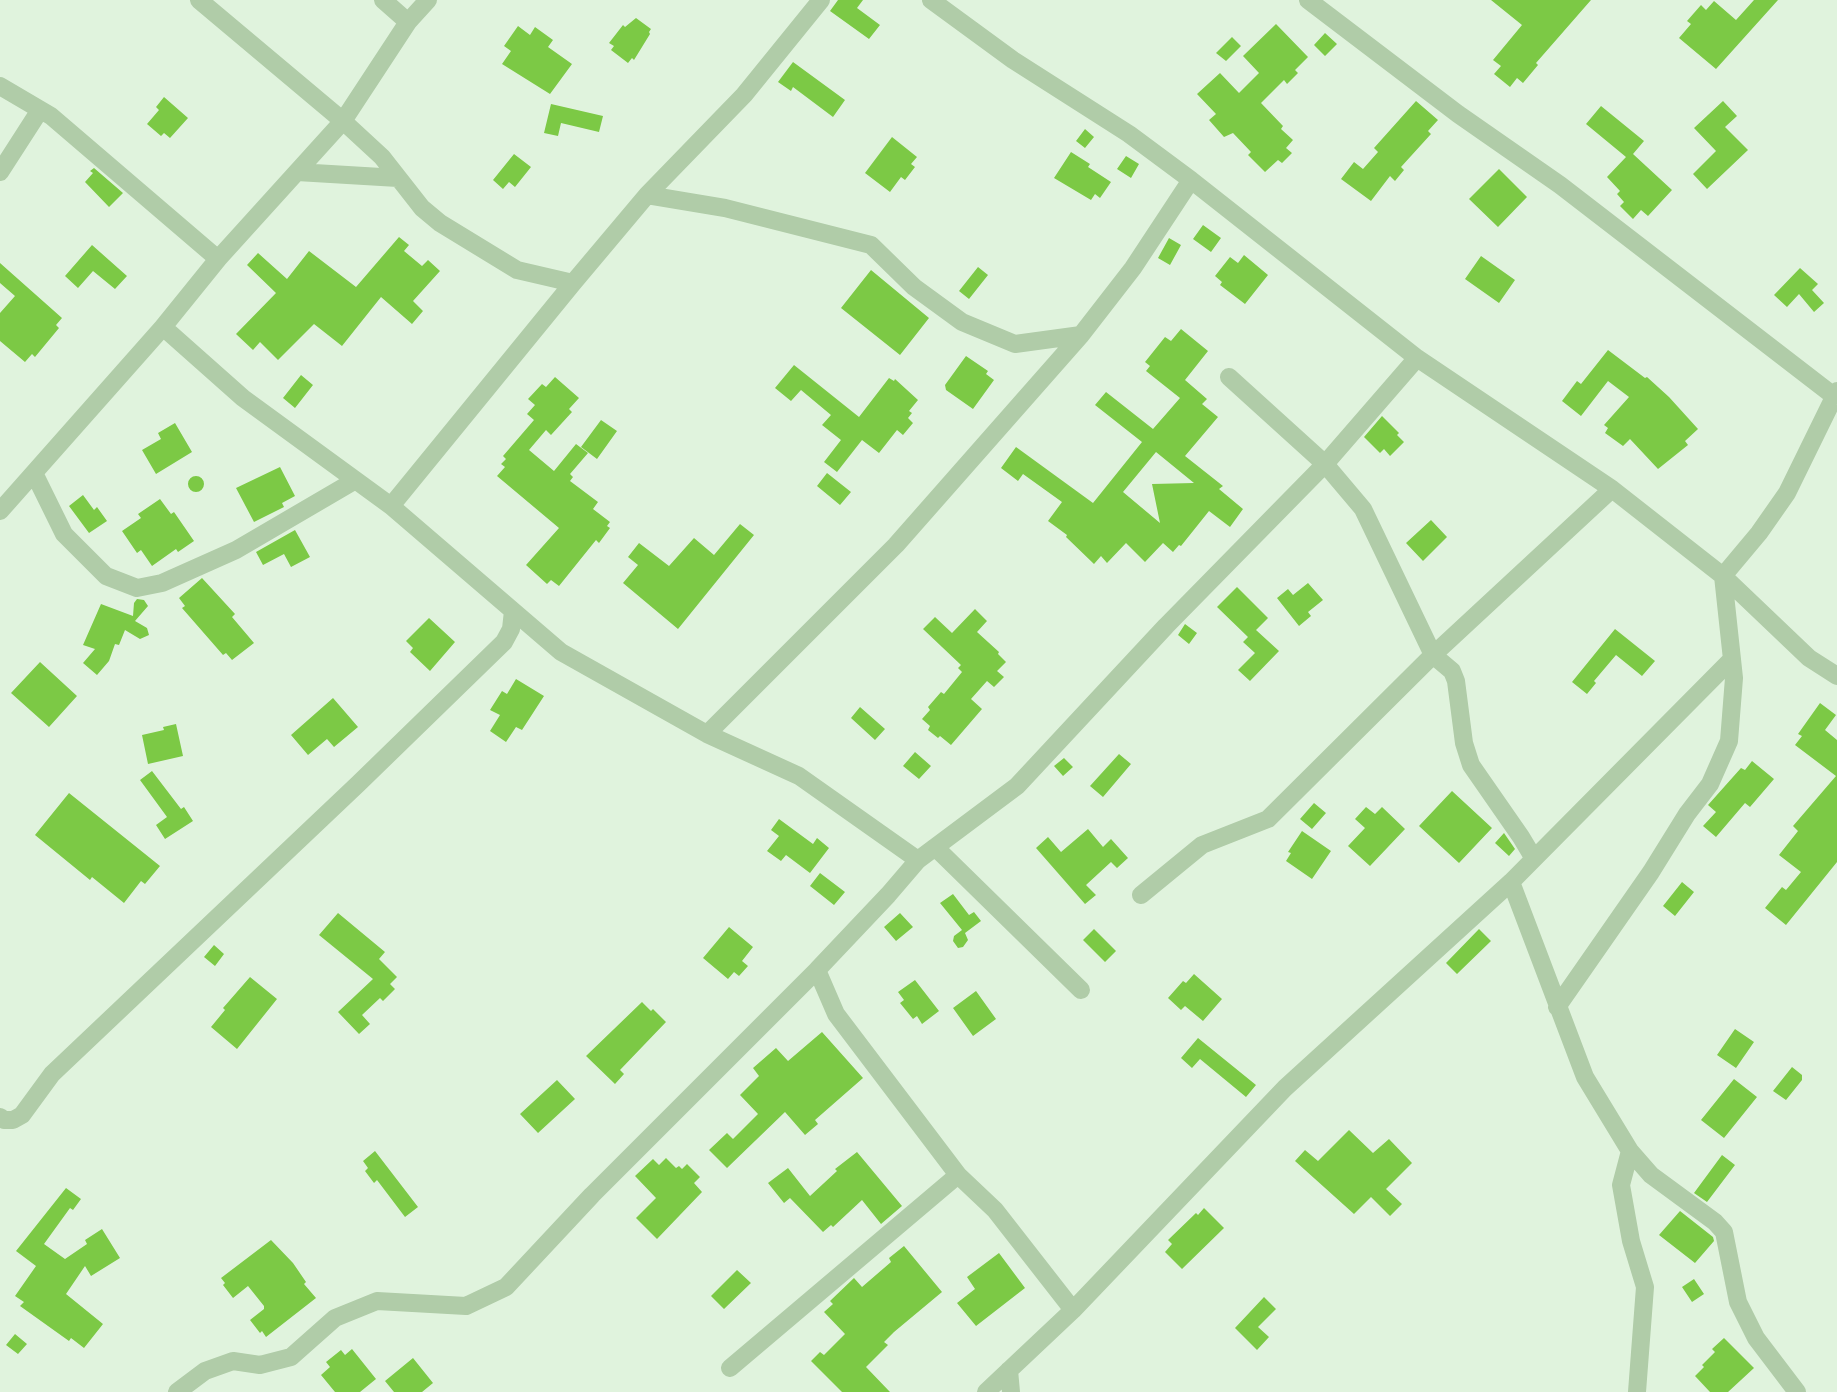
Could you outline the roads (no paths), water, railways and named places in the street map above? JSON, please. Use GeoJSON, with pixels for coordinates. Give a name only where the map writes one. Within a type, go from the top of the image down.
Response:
{"type":"FeatureCollection","features":[{"type":"Feature","properties":{"kind":"street"},"geometry":{"type":"LineString","coordinates":[[199,0],[382,157],[431,216],[517,271],[572,283]]}},
{"type":"Feature","properties":{"kind":"street"},"geometry":{"type":"LineString","coordinates":[[383,0],[408,22]]}},
{"type":"Feature","properties":{"kind":"street"},"geometry":{"type":"LineString","coordinates":[[0,511],[163,327],[218,259],[343,121],[408,22],[428,0]]}},
{"type":"Feature","properties":{"kind":"street"},"geometry":{"type":"LineString","coordinates":[[391,506],[572,283],[647,195],[744,95],[821,0]]}},
{"type":"Feature","properties":{"kind":"street"},"geometry":{"type":"LineString","coordinates":[[931,0],[1013,60],[1129,134],[1417,358],[1612,489],[1723,576],[1809,658],[1837,676]]}},
{"type":"Feature","properties":{"kind":"street"},"geometry":{"type":"LineString","coordinates":[[1308,0],[1458,114],[1560,185],[1835,393],[1787,493],[1759,533],[1723,576],[1734,678],[1729,741],[1710,784],[1557,1007]]}},
{"type":"Feature","properties":{"kind":"street"},"geometry":{"type":"LineString","coordinates":[[0,86],[51,116],[218,259]]}},
{"type":"Feature","properties":{"kind":"street"},"geometry":{"type":"LineString","coordinates":[[0,172],[40,110]]}},
{"type":"Feature","properties":{"kind":"street"},"geometry":{"type":"LineString","coordinates":[[297,172],[398,178]]}},
{"type":"Feature","properties":{"kind":"street"},"geometry":{"type":"LineString","coordinates":[[706,734],[896,545],[1081,335],[1133,268],[1191,180]]}},
{"type":"Feature","properties":{"kind":"street"},"geometry":{"type":"LineString","coordinates":[[647,195],[725,208],[871,245],[914,287],[962,322],[1015,344],[1081,335]]}},
{"type":"Feature","properties":{"kind":"street"},"geometry":{"type":"LineString","coordinates":[[163,327],[243,398],[391,506],[561,652],[706,734],[799,776],[918,860]]}},
{"type":"Feature","properties":{"kind":"street"},"geometry":{"type":"LineString","coordinates":[[177,1392],[205,1371],[233,1361],[260,1366],[290,1357],[335,1318],[377,1301],[466,1306],[506,1287],[592,1195],[817,970],[918,860],[1017,786],[1166,626],[1325,464],[1417,358]]}},
{"type":"Feature","properties":{"kind":"street"},"geometry":{"type":"LineString","coordinates":[[1229,377],[1325,464],[1363,509],[1433,655],[1452,671],[1456,681],[1464,743],[1471,765],[1521,836],[1532,857]]}},
{"type":"Feature","properties":{"kind":"street"},"geometry":{"type":"LineString","coordinates":[[34,473],[64,534],[106,576],[137,588],[162,583],[236,550],[354,481]]}},
{"type":"Feature","properties":{"kind":"street"},"geometry":{"type":"LineString","coordinates":[[1141,895],[1202,845],[1268,819],[1433,655],[1612,489]]}},
{"type":"Feature","properties":{"kind":"street"},"geometry":{"type":"LineString","coordinates":[[0,1117],[13,1120],[22,1115],[52,1074],[505,642],[513,611]]}},
{"type":"Feature","properties":{"kind":"street"},"geometry":{"type":"LineString","coordinates":[[986,1392],[1073,1310],[1285,1088],[1511,882],[1532,857],[1732,659]]}},
{"type":"Feature","properties":{"kind":"street"},"geometry":{"type":"LineString","coordinates":[[935,847],[1081,990]]}},
{"type":"Feature","properties":{"kind":"street"},"geometry":{"type":"LineString","coordinates":[[1511,882],[1585,1077],[1630,1151],[1651,1175],[1715,1222],[1724,1232],[1738,1302],[1756,1338],[1797,1392]]}},
{"type":"Feature","properties":{"kind":"street"},"geometry":{"type":"LineString","coordinates":[[817,970],[836,1014],[958,1175],[995,1210],[1073,1310]]}},
{"type":"Feature","properties":{"kind":"street"},"geometry":{"type":"LineString","coordinates":[[1630,1151],[1621,1185],[1631,1241],[1645,1287],[1637,1392]]}},
{"type":"Feature","properties":{"kind":"street"},"geometry":{"type":"LineString","coordinates":[[730,1368],[958,1175]]}},
{"type":"Feature","properties":{"kind":"street"},"geometry":{"type":"LineString","coordinates":[[1009,1370],[1011,1392]]}}]}
